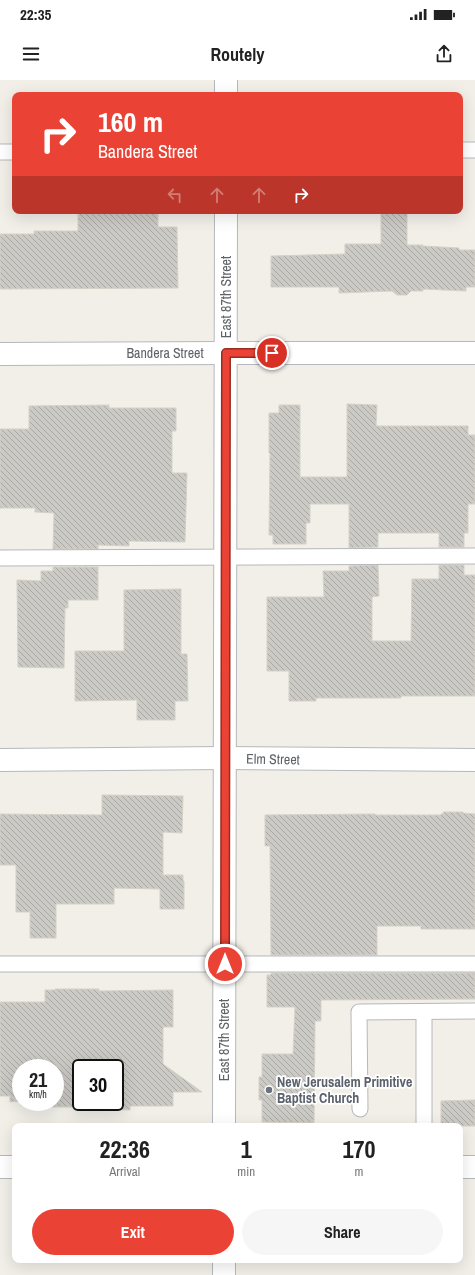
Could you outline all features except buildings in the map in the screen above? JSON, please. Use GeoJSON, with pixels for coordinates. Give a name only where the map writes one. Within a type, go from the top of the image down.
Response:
{"type":"FeatureCollection","features":[{"type":"Feature","properties":{"kind":"street"},"geometry":{"type":"LineString","coordinates":[[226,80],[226,92]]}},
{"type":"Feature","properties":{"kind":"street","name":"East 87th Street"},"geometry":{"type":"LineString","coordinates":[[224,1123],[226,214]]}},
{"type":"Feature","properties":{"kind":"street","name":"Bandera Street"},"geometry":{"type":"LineString","coordinates":[[0,354],[475,353]]}},
{"type":"Feature","properties":{"kind":"street","name":"Elm Street"},"geometry":{"type":"LineString","coordinates":[[0,760],[225,758],[475,760]]}},
{"type":"Feature","properties":{"kind":"street"},"geometry":{"type":"LineString","coordinates":[[0,1167],[12,1167]]}},
{"type":"Feature","properties":{"kind":"street"},"geometry":{"type":"LineString","coordinates":[[463,1167],[475,1167]]}},
{"type":"Feature","properties":{"kind":"street"},"geometry":{"type":"LineString","coordinates":[[224,1263],[224,1275]]}},
{"type":"Feature","properties":{"kind":"lane"},"geometry":{"type":"LineString","coordinates":[[463,150],[475,150]]}},
{"type":"Feature","properties":{"kind":"lane"},"geometry":{"type":"LineString","coordinates":[[0,152],[12,152]]}},
{"type":"Feature","properties":{"kind":"lane"},"geometry":{"type":"LineString","coordinates":[[0,558],[475,556]]}},
{"type":"Feature","properties":{"kind":"lane"},"geometry":{"type":"LineString","coordinates":[[0,964],[475,964]]}},
{"type":"Feature","properties":{"kind":"lane"},"geometry":{"type":"LineString","coordinates":[[360,1109],[359,1012],[475,1011]]}},
{"type":"Feature","properties":{"kind":"lane"},"geometry":{"type":"LineString","coordinates":[[424,1012],[424,1123]]}},
{"type":"Feature","properties":{"kind":"place","name":"New Jerusalem Primitive Baptist Church"},"geometry":{"type":"Point","coordinates":[269,1090]}},
{"type":"Feature","properties":{"kind":"route"},"geometry":{"type":"LineString","coordinates":[[225,964],[226,353],[272,353]]}}]}
